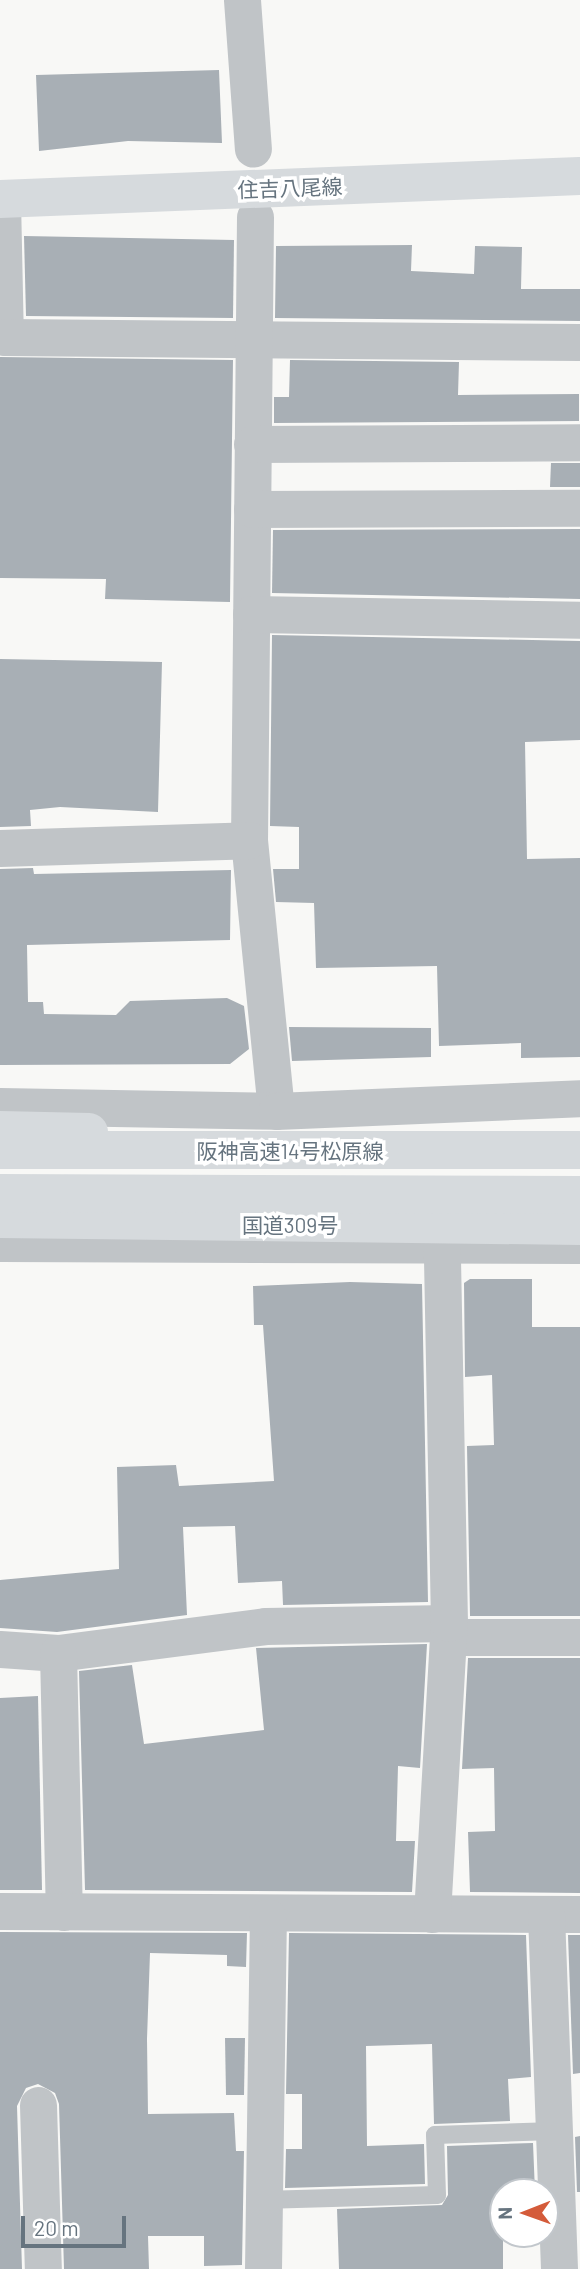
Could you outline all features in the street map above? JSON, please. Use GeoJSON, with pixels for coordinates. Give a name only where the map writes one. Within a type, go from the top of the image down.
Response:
{"type":"FeatureCollection","features":[{"type":"Feature","properties":{"kind":"main road","name":"住吉八尾線"},"geometry":{"type":"LineString","coordinates":[[1,199],[580,176]]}},
{"type":"Feature","properties":{"kind":"main road"},"geometry":{"type":"LineString","coordinates":[[0,1130],[580,1136]]}},
{"type":"Feature","properties":{"kind":"main road","name":"阪神高速14号松原線"},"geometry":{"type":"LineString","coordinates":[[0,1150],[580,1150]]}},
{"type":"Feature","properties":{"kind":"main road","name":"阪神高速14号松原線"},"geometry":{"type":"LineString","coordinates":[[0,1193],[580,1195]]}},
{"type":"Feature","properties":{"kind":"main road","name":"国道309号"},"geometry":{"type":"LineString","coordinates":[[0,1219],[580,1226]]}},
{"type":"Feature","properties":{"kind":"street"},"geometry":{"type":"LineString","coordinates":[[242,0],[253,149]]}},
{"type":"Feature","properties":{"kind":"street"},"geometry":{"type":"LineString","coordinates":[[1,199],[5,337],[580,342]]}},
{"type":"Feature","properties":{"kind":"street"},"geometry":{"type":"LineString","coordinates":[[255,217],[249,840],[275,1111]]}},
{"type":"Feature","properties":{"kind":"street"},"geometry":{"type":"LineString","coordinates":[[252,444],[580,442]]}},
{"type":"Feature","properties":{"kind":"street"},"geometry":{"type":"LineString","coordinates":[[252,509],[580,508]]}},
{"type":"Feature","properties":{"kind":"street"},"geometry":{"type":"LineString","coordinates":[[251,614],[580,620]]}},
{"type":"Feature","properties":{"kind":"street"},"geometry":{"type":"LineString","coordinates":[[0,848],[249,840]]}},
{"type":"Feature","properties":{"kind":"street"},"geometry":{"type":"LineString","coordinates":[[0,1106],[275,1111],[580,1098]]}},
{"type":"Feature","properties":{"kind":"street"},"geometry":{"type":"LineString","coordinates":[[0,1243],[580,1245]]}},
{"type":"Feature","properties":{"kind":"street"},"geometry":{"type":"LineString","coordinates":[[432,1914],[448,1630],[442,1244]]}},
{"type":"Feature","properties":{"kind":"street"},"geometry":{"type":"LineString","coordinates":[[0,1649],[58,1653],[265,1626],[448,1630],[580,1637]]}},
{"type":"Feature","properties":{"kind":"street"},"geometry":{"type":"LineString","coordinates":[[58,1653],[64,1912]]}},
{"type":"Feature","properties":{"kind":"street"},"geometry":{"type":"LineString","coordinates":[[0,1911],[268,1917],[563,1914],[554,2131],[559,2269]]}},
{"type":"Feature","properties":{"kind":"street"},"geometry":{"type":"LineString","coordinates":[[263,2269],[268,1917]]}},
{"type":"Feature","properties":{"kind":"street"},"geometry":{"type":"LineString","coordinates":[[38,2105],[43,2269]]}},
{"type":"Feature","properties":{"kind":"lane"},"geometry":{"type":"LineString","coordinates":[[262,2200],[437,2195],[435,2135],[554,2131]]}},
{"type":"Feature","properties":{"kind":"building"},"geometry":{"type":"Polygon","coordinates":[[[219,70],[222,143],[128,141],[39,151],[36,75],[219,70]]]}},
{"type":"Feature","properties":{"kind":"building"},"geometry":{"type":"Polygon","coordinates":[[[24,236],[234,240],[233,318],[26,316],[24,236]]]}},
{"type":"Feature","properties":{"kind":"building"},"geometry":{"type":"Polygon","coordinates":[[[412,245],[411,271],[474,274],[475,246],[522,247],[521,289],[580,289],[580,321],[275,318],[276,246],[412,245]]]}},
{"type":"Feature","properties":{"kind":"building"},"geometry":{"type":"Polygon","coordinates":[[[0,357],[233,360],[230,602],[105,599],[106,579],[0,578],[0,357]]]}},
{"type":"Feature","properties":{"kind":"building"},"geometry":{"type":"Polygon","coordinates":[[[290,360],[459,362],[458,395],[579,394],[579,421],[274,423],[274,397],[289,397],[290,360]]]}},
{"type":"Feature","properties":{"kind":"building"},"geometry":{"type":"Polygon","coordinates":[[[551,463],[580,463],[580,487],[550,487],[551,463]]]}},
{"type":"Feature","properties":{"kind":"building"},"geometry":{"type":"Polygon","coordinates":[[[580,529],[580,599],[272,593],[273,530],[580,529]]]}},
{"type":"Feature","properties":{"kind":"building"},"geometry":{"type":"Polygon","coordinates":[[[272,635],[580,641],[580,740],[525,742],[527,859],[580,858],[580,1057],[521,1058],[521,1043],[439,1046],[437,966],[316,968],[314,903],[276,902],[273,869],[299,869],[299,827],[270,826],[272,635]]]}},
{"type":"Feature","properties":{"kind":"building"},"geometry":{"type":"Polygon","coordinates":[[[0,659],[162,662],[158,812],[60,807],[30,810],[31,826],[0,827],[0,659]]]}},
{"type":"Feature","properties":{"kind":"building"},"geometry":{"type":"Polygon","coordinates":[[[33,868],[34,874],[231,870],[230,940],[27,945],[28,1002],[43,1002],[44,1014],[116,1015],[130,1001],[227,998],[244,1006],[249,1049],[230,1064],[0,1065],[0,869],[33,868]]]}},
{"type":"Feature","properties":{"kind":"building"},"geometry":{"type":"Polygon","coordinates":[[[289,1027],[431,1028],[431,1057],[292,1061],[289,1027]]]}},
{"type":"Feature","properties":{"kind":"building"},"geometry":{"type":"Polygon","coordinates":[[[470,1279],[532,1279],[532,1327],[580,1327],[580,1616],[470,1616],[467,1446],[494,1445],[492,1375],[465,1377],[464,1283],[470,1279]]]}},
{"type":"Feature","properties":{"kind":"building"},"geometry":{"type":"Polygon","coordinates":[[[350,1282],[422,1284],[428,1602],[283,1605],[282,1581],[238,1583],[235,1526],[183,1527],[187,1615],[57,1632],[0,1628],[0,1580],[119,1569],[117,1467],[176,1465],[179,1486],[274,1481],[263,1325],[254,1325],[253,1286],[350,1282]]]}},
{"type":"Feature","properties":{"kind":"building"},"geometry":{"type":"Polygon","coordinates":[[[427,1644],[420,1768],[398,1766],[396,1841],[415,1841],[412,1892],[85,1890],[79,1671],[132,1665],[144,1744],[264,1730],[256,1648],[427,1644]]]}},
{"type":"Feature","properties":{"kind":"building"},"geometry":{"type":"Polygon","coordinates":[[[468,1658],[580,1658],[580,1893],[470,1892],[468,1832],[495,1831],[494,1768],[462,1769],[468,1658]]]}},
{"type":"Feature","properties":{"kind":"building"},"geometry":{"type":"Polygon","coordinates":[[[38,1696],[42,1890],[0,1890],[0,1698],[38,1696]]]}},
{"type":"Feature","properties":{"kind":"building"},"geometry":{"type":"Polygon","coordinates":[[[0,1932],[247,1933],[246,1967],[227,1966],[227,1955],[150,1953],[147,2039],[148,2114],[234,2113],[236,2151],[244,2151],[242,2265],[204,2266],[204,2236],[148,2236],[149,2269],[64,2269],[59,2104],[55,2093],[38,2084],[26,2088],[17,2106],[22,2269],[0,2269],[0,1932]]]}},
{"type":"Feature","properties":{"kind":"building"},"geometry":{"type":"Polygon","coordinates":[[[289,1933],[526,1935],[531,2077],[508,2079],[510,2121],[434,2124],[432,2044],[366,2046],[367,2146],[424,2144],[425,2184],[285,2188],[286,2149],[302,2149],[302,2094],[286,2094],[289,1933]]]}},
{"type":"Feature","properties":{"kind":"building"},"geometry":{"type":"Polygon","coordinates":[[[568,1935],[580,1935],[580,2073],[573,2074],[568,1935]]]}},
{"type":"Feature","properties":{"kind":"building"},"geometry":{"type":"Polygon","coordinates":[[[225,2038],[245,2038],[244,2095],[226,2095],[225,2038]]]}},
{"type":"Feature","properties":{"kind":"building"},"geometry":{"type":"Polygon","coordinates":[[[580,2136],[580,2192],[577,2192],[575,2137],[580,2136]]]}},
{"type":"Feature","properties":{"kind":"building"},"geometry":{"type":"Polygon","coordinates":[[[533,2143],[534,2178],[489,2178],[489,2248],[503,2248],[503,2269],[339,2269],[337,2209],[442,2205],[448,2195],[447,2146],[533,2143]]]}}]}
